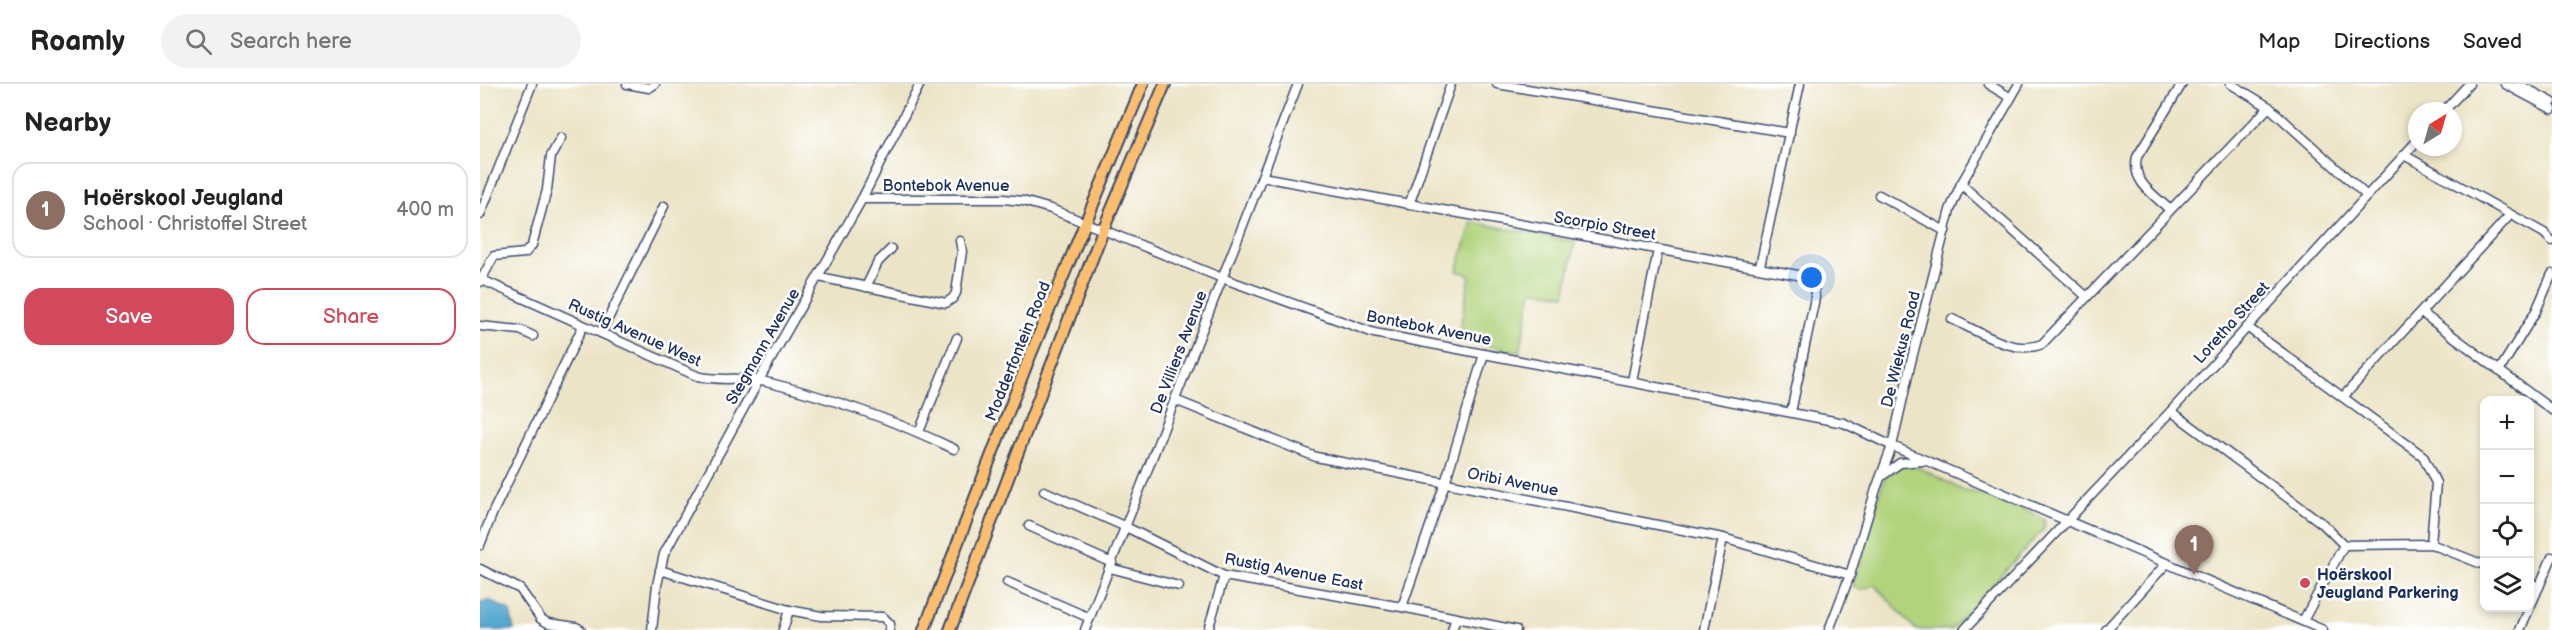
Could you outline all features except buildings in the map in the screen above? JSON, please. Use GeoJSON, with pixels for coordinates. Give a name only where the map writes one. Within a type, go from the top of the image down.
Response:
{"type":"FeatureCollection","features":[{"type":"Feature","properties":{"kind":"main road","name":"Modderfontein Road"},"geometry":{"type":"LineString","coordinates":[[924,630],[1028,361],[1143,84]]}},
{"type":"Feature","properties":{"kind":"main road"},"geometry":{"type":"LineString","coordinates":[[950,630],[1103,230],[1165,84]]}},
{"type":"Feature","properties":{"kind":"street"},"geometry":{"type":"LineString","coordinates":[[480,215],[532,84]]}},
{"type":"Feature","properties":{"kind":"street"},"geometry":{"type":"LineString","coordinates":[[627,84],[649,88],[654,84]]}},
{"type":"Feature","properties":{"kind":"street","name":"Stegmann Avenue"},"geometry":{"type":"LineString","coordinates":[[652,630],[654,605],[664,554],[862,199],[920,84]]}},
{"type":"Feature","properties":{"kind":"street","name":"De Villiers Avenue"},"geometry":{"type":"LineString","coordinates":[[1085,630],[1298,84]]}},
{"type":"Feature","properties":{"kind":"street"},"geometry":{"type":"LineString","coordinates":[[1409,205],[1451,84]]}},
{"type":"Feature","properties":{"kind":"street"},"geometry":{"type":"LineString","coordinates":[[1497,84],[1790,133]]}},
{"type":"Feature","properties":{"kind":"street"},"geometry":{"type":"LineString","coordinates":[[1760,266],[1800,84]]}},
{"type":"Feature","properties":{"kind":"street"},"geometry":{"type":"LineString","coordinates":[[1988,84],[2011,98]]}},
{"type":"Feature","properties":{"kind":"street","name":"De Wiekus Road"},"geometry":{"type":"LineString","coordinates":[[1828,630],[1850,575],[1880,477],[1892,446],[1945,231],[1961,184],[2019,84]]}},
{"type":"Feature","properties":{"kind":"street"},"geometry":{"type":"LineString","coordinates":[[2169,209],[2141,183],[2135,165],[2137,157],[2182,84]]}},
{"type":"Feature","properties":{"kind":"street"},"geometry":{"type":"LineString","coordinates":[[2231,84],[2268,107],[2367,196]]}},
{"type":"Feature","properties":{"kind":"street"},"geometry":{"type":"LineString","coordinates":[[2452,102],[2469,84]]}},
{"type":"Feature","properties":{"kind":"street"},"geometry":{"type":"LineString","coordinates":[[2505,84],[2552,109]]}},
{"type":"Feature","properties":{"kind":"street"},"geometry":{"type":"LineString","coordinates":[[2518,84],[2552,102]]}},
{"type":"Feature","properties":{"kind":"street"},"geometry":{"type":"LineString","coordinates":[[1952,319],[2013,346],[2025,349],[2042,344],[2268,107]]}},
{"type":"Feature","properties":{"kind":"street"},"geometry":{"type":"LineString","coordinates":[[481,280],[494,256],[525,253],[532,245],[547,190],[551,156],[561,138]]}},
{"type":"Feature","properties":{"kind":"street","name":"Loretha Street"},"geometry":{"type":"LineString","coordinates":[[1964,630],[2171,411],[2408,151]]}},
{"type":"Feature","properties":{"kind":"street"},"geometry":{"type":"LineString","coordinates":[[2404,155],[2544,233],[2552,241]]}},
{"type":"Feature","properties":{"kind":"street","name":"Scorpio Street"},"geometry":{"type":"LineString","coordinates":[[1262,177],[1658,250],[1760,266],[1803,276],[1810,280],[1815,289],[1791,412]]}},
{"type":"Feature","properties":{"kind":"street"},"geometry":{"type":"LineString","coordinates":[[1961,184],[2087,297]]}},
{"type":"Feature","properties":{"kind":"street"},"geometry":{"type":"LineString","coordinates":[[1879,195],[1945,231]]}},
{"type":"Feature","properties":{"kind":"street","name":"Bontebok Avenue"},"geometry":{"type":"LineString","coordinates":[[862,199],[1013,200],[1051,209],[1222,278],[1374,333],[1844,423],[1931,463],[2323,630]]}},
{"type":"Feature","properties":{"kind":"street"},"geometry":{"type":"LineString","coordinates":[[601,333],[664,206]]}},
{"type":"Feature","properties":{"kind":"street"},"geometry":{"type":"LineString","coordinates":[[2343,397],[2510,215]]}},
{"type":"Feature","properties":{"kind":"street"},"geometry":{"type":"LineString","coordinates":[[819,277],[942,303],[950,302],[954,298],[957,285],[962,251],[960,241]]}},
{"type":"Feature","properties":{"kind":"street"},"geometry":{"type":"LineString","coordinates":[[866,287],[878,262],[891,249]]}},
{"type":"Feature","properties":{"kind":"street"},"geometry":{"type":"LineString","coordinates":[[1632,381],[1658,250]]}},
{"type":"Feature","properties":{"kind":"street"},"geometry":{"type":"LineString","coordinates":[[2499,371],[2536,310],[2552,274]]}},
{"type":"Feature","properties":{"kind":"street","name":"Rustig Avenue West"},"geometry":{"type":"LineString","coordinates":[[481,280],[698,376],[708,379],[759,380],[876,414],[954,449]]}},
{"type":"Feature","properties":{"kind":"street"},"geometry":{"type":"LineString","coordinates":[[2422,313],[2552,410]]}},
{"type":"Feature","properties":{"kind":"street"},"geometry":{"type":"LineString","coordinates":[[480,326],[520,330],[533,336]]}},
{"type":"Feature","properties":{"kind":"street"},"geometry":{"type":"LineString","coordinates":[[480,545],[493,512],[583,326]]}},
{"type":"Feature","properties":{"kind":"street"},"geometry":{"type":"LineString","coordinates":[[2247,327],[2423,456],[2436,483],[2431,544]]}},
{"type":"Feature","properties":{"kind":"street"},"geometry":{"type":"LineString","coordinates":[[919,432],[957,338]]}},
{"type":"Feature","properties":{"kind":"street"},"geometry":{"type":"LineString","coordinates":[[1402,607],[1445,483],[1485,354]]}},
{"type":"Feature","properties":{"kind":"street","name":"Oribi Avenue"},"geometry":{"type":"LineString","coordinates":[[1175,400],[1316,457],[1723,538],[1850,575]]}},
{"type":"Feature","properties":{"kind":"street"},"geometry":{"type":"LineString","coordinates":[[2171,411],[2323,524],[2344,544],[2431,544],[2480,563]]}},
{"type":"Feature","properties":{"kind":"street"},"geometry":{"type":"LineString","coordinates":[[1880,477],[1906,461],[1931,463]]}},
{"type":"Feature","properties":{"kind":"street","name":"Rustig Avenue East"},"geometry":{"type":"LineString","coordinates":[[1044,491],[1126,527],[1224,576],[1402,607],[1516,630]]}},
{"type":"Feature","properties":{"kind":"street"},"geometry":{"type":"LineString","coordinates":[[1029,526],[1111,566],[1179,586]]}},
{"type":"Feature","properties":{"kind":"street"},"geometry":{"type":"LineString","coordinates":[[1704,630],[1723,538]]}},
{"type":"Feature","properties":{"kind":"street"},"geometry":{"type":"LineString","coordinates":[[2303,621],[2344,544]]}},
{"type":"Feature","properties":{"kind":"street"},"geometry":{"type":"LineString","coordinates":[[2520,630],[2552,557]]}},
{"type":"Feature","properties":{"kind":"street"},"geometry":{"type":"LineString","coordinates":[[2106,630],[2167,563]]}},
{"type":"Feature","properties":{"kind":"street"},"geometry":{"type":"LineString","coordinates":[[480,569],[520,589],[537,614],[548,623],[576,627],[581,630]]}},
{"type":"Feature","properties":{"kind":"street"},"geometry":{"type":"LineString","coordinates":[[660,570],[789,610],[821,616],[883,617],[890,624],[889,630]]}},
{"type":"Feature","properties":{"kind":"street"},"geometry":{"type":"LineString","coordinates":[[1208,630],[1224,576]]}},
{"type":"Feature","properties":{"kind":"street"},"geometry":{"type":"LineString","coordinates":[[1007,582],[1090,618]]}},
{"type":"Feature","properties":{"kind":"street"},"geometry":{"type":"LineString","coordinates":[[2534,585],[2539,587]]}},
{"type":"Feature","properties":{"kind":"street"},"geometry":{"type":"LineString","coordinates":[[783,630],[789,610]]}},
{"type":"Feature","properties":{"kind":"street"},"geometry":{"type":"LineString","coordinates":[[1452,630],[1456,618]]}},
{"type":"Feature","properties":{"kind":"green space"},"geometry":{"type":"Polygon","coordinates":[[[1472,222],[1575,242],[1565,295],[1532,290],[1520,352],[1458,340],[1470,275],[1457,271],[1472,222]]]}},
{"type":"Feature","properties":{"kind":"green space"},"geometry":{"type":"Polygon","coordinates":[[[1899,466],[1918,467],[1964,491],[1977,493],[2030,512],[2045,520],[2044,529],[1951,630],[1916,630],[1875,585],[1860,590],[1853,586],[1884,479],[1899,466]]]}},
{"type":"Feature","properties":{"kind":"water"},"geometry":{"type":"Polygon","coordinates":[[[488,600],[510,611],[514,630],[480,630],[480,602],[488,600]]]}},
{"type":"Feature","properties":{"kind":"place","name":"Hoërskool Jeugland"},"geometry":{"type":"Point","coordinates":[2194,575]}},
{"type":"Feature","properties":{"kind":"place","name":"Hoërskool Jeugland Parkering"},"geometry":{"type":"Point","coordinates":[2305,583]}}]}
